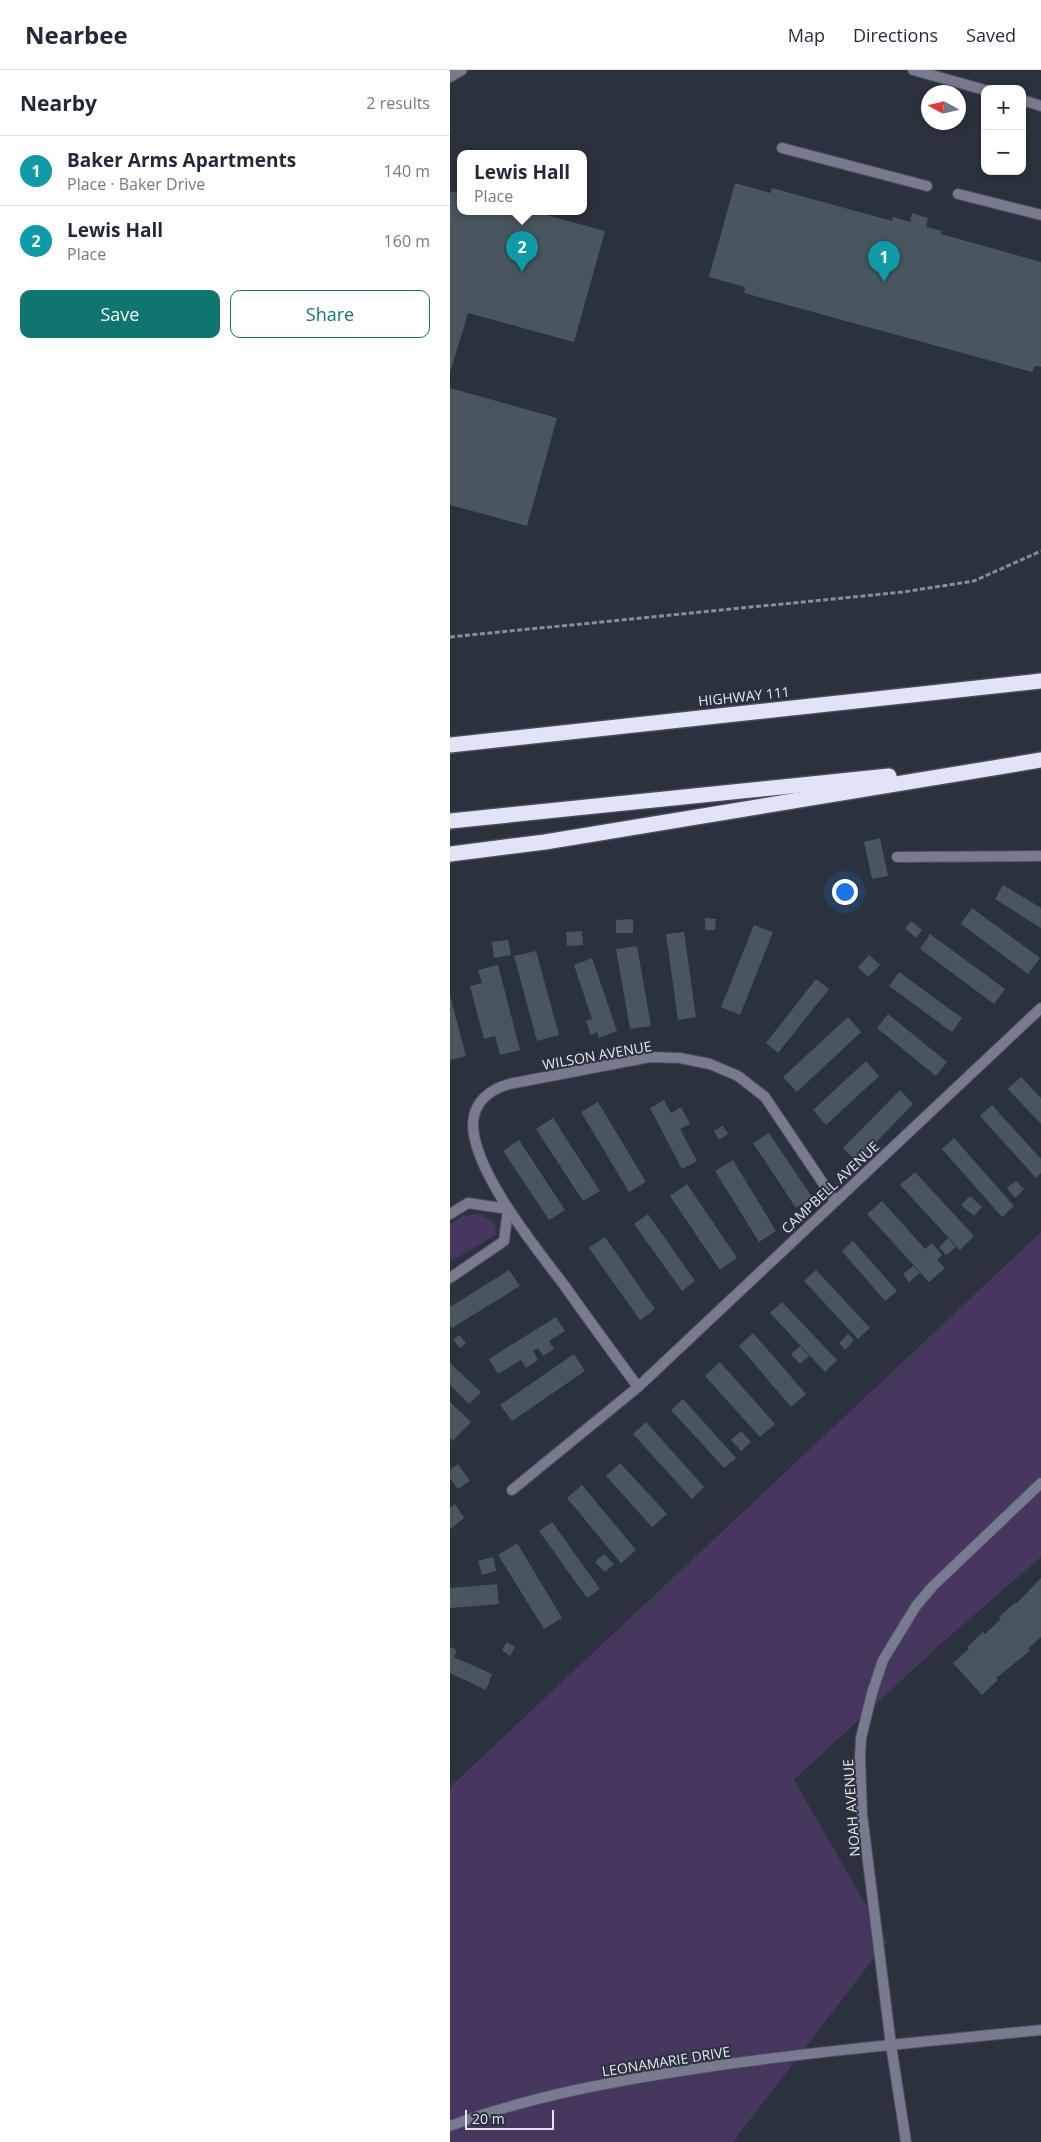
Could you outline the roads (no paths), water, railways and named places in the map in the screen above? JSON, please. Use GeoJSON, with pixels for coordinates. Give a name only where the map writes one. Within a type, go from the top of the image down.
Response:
{"type":"FeatureCollection","features":[{"type":"Feature","properties":{"kind":"highway","name":"HIGHWAY 111"},"geometry":{"type":"LineString","coordinates":[[450,745],[1041,681]]}},
{"type":"Feature","properties":{"kind":"highway"},"geometry":{"type":"LineString","coordinates":[[450,821],[1041,760]]}},
{"type":"Feature","properties":{"kind":"highway"},"geometry":{"type":"LineString","coordinates":[[450,854],[545,842],[1041,760]]}},
{"type":"Feature","properties":{"kind":"street"},"geometry":{"type":"LineString","coordinates":[[450,77],[462,70]]}},
{"type":"Feature","properties":{"kind":"street"},"geometry":{"type":"LineString","coordinates":[[913,70],[981,89]]}},
{"type":"Feature","properties":{"kind":"street"},"geometry":{"type":"LineString","coordinates":[[1026,101],[1041,106]]}},
{"type":"Feature","properties":{"kind":"street"},"geometry":{"type":"LineString","coordinates":[[782,148],[928,186]]}},
{"type":"Feature","properties":{"kind":"street"},"geometry":{"type":"LineString","coordinates":[[958,194],[1041,215]]}},
{"type":"Feature","properties":{"kind":"street"},"geometry":{"type":"LineString","coordinates":[[898,857],[1041,856]]}},
{"type":"Feature","properties":{"kind":"street","name":"CAMPBELL AVENUE"},"geometry":{"type":"LineString","coordinates":[[512,1490],[638,1387],[1041,1008]]}},
{"type":"Feature","properties":{"kind":"street","name":"WILSON AVENUE"},"geometry":{"type":"LineString","coordinates":[[508,1209],[484,1163],[474,1133],[475,1112],[485,1097],[498,1087],[509,1084],[650,1058],[680,1058],[710,1064],[738,1076],[750,1085],[765,1097],[835,1201]]}},
{"type":"Feature","properties":{"kind":"street"},"geometry":{"type":"LineString","coordinates":[[450,1214],[468,1203],[508,1209],[638,1387]]}},
{"type":"Feature","properties":{"kind":"street"},"geometry":{"type":"LineString","coordinates":[[450,1278],[504,1241],[508,1209]]}},
{"type":"Feature","properties":{"kind":"street","name":"NOAH AVENUE"},"geometry":{"type":"LineString","coordinates":[[891,2045],[861,1794],[861,1738],[870,1700],[890,1646],[916,1606],[933,1586],[1041,1483]]}},
{"type":"Feature","properties":{"kind":"street","name":"LEONAMARIE DRIVE"},"geometry":{"type":"LineString","coordinates":[[450,2126],[524,2102],[630,2079],[752,2061],[1041,2030]]}},
{"type":"Feature","properties":{"kind":"street"},"geometry":{"type":"LineString","coordinates":[[891,2045],[906,2142]]}},
{"type":"Feature","properties":{"kind":"place","name":"Lewis Hall"},"geometry":{"type":"Point","coordinates":[522,272]}},
{"type":"Feature","properties":{"kind":"place","name":"Baker Arms Apartments"},"geometry":{"type":"Point","coordinates":[884,282]}}]}
